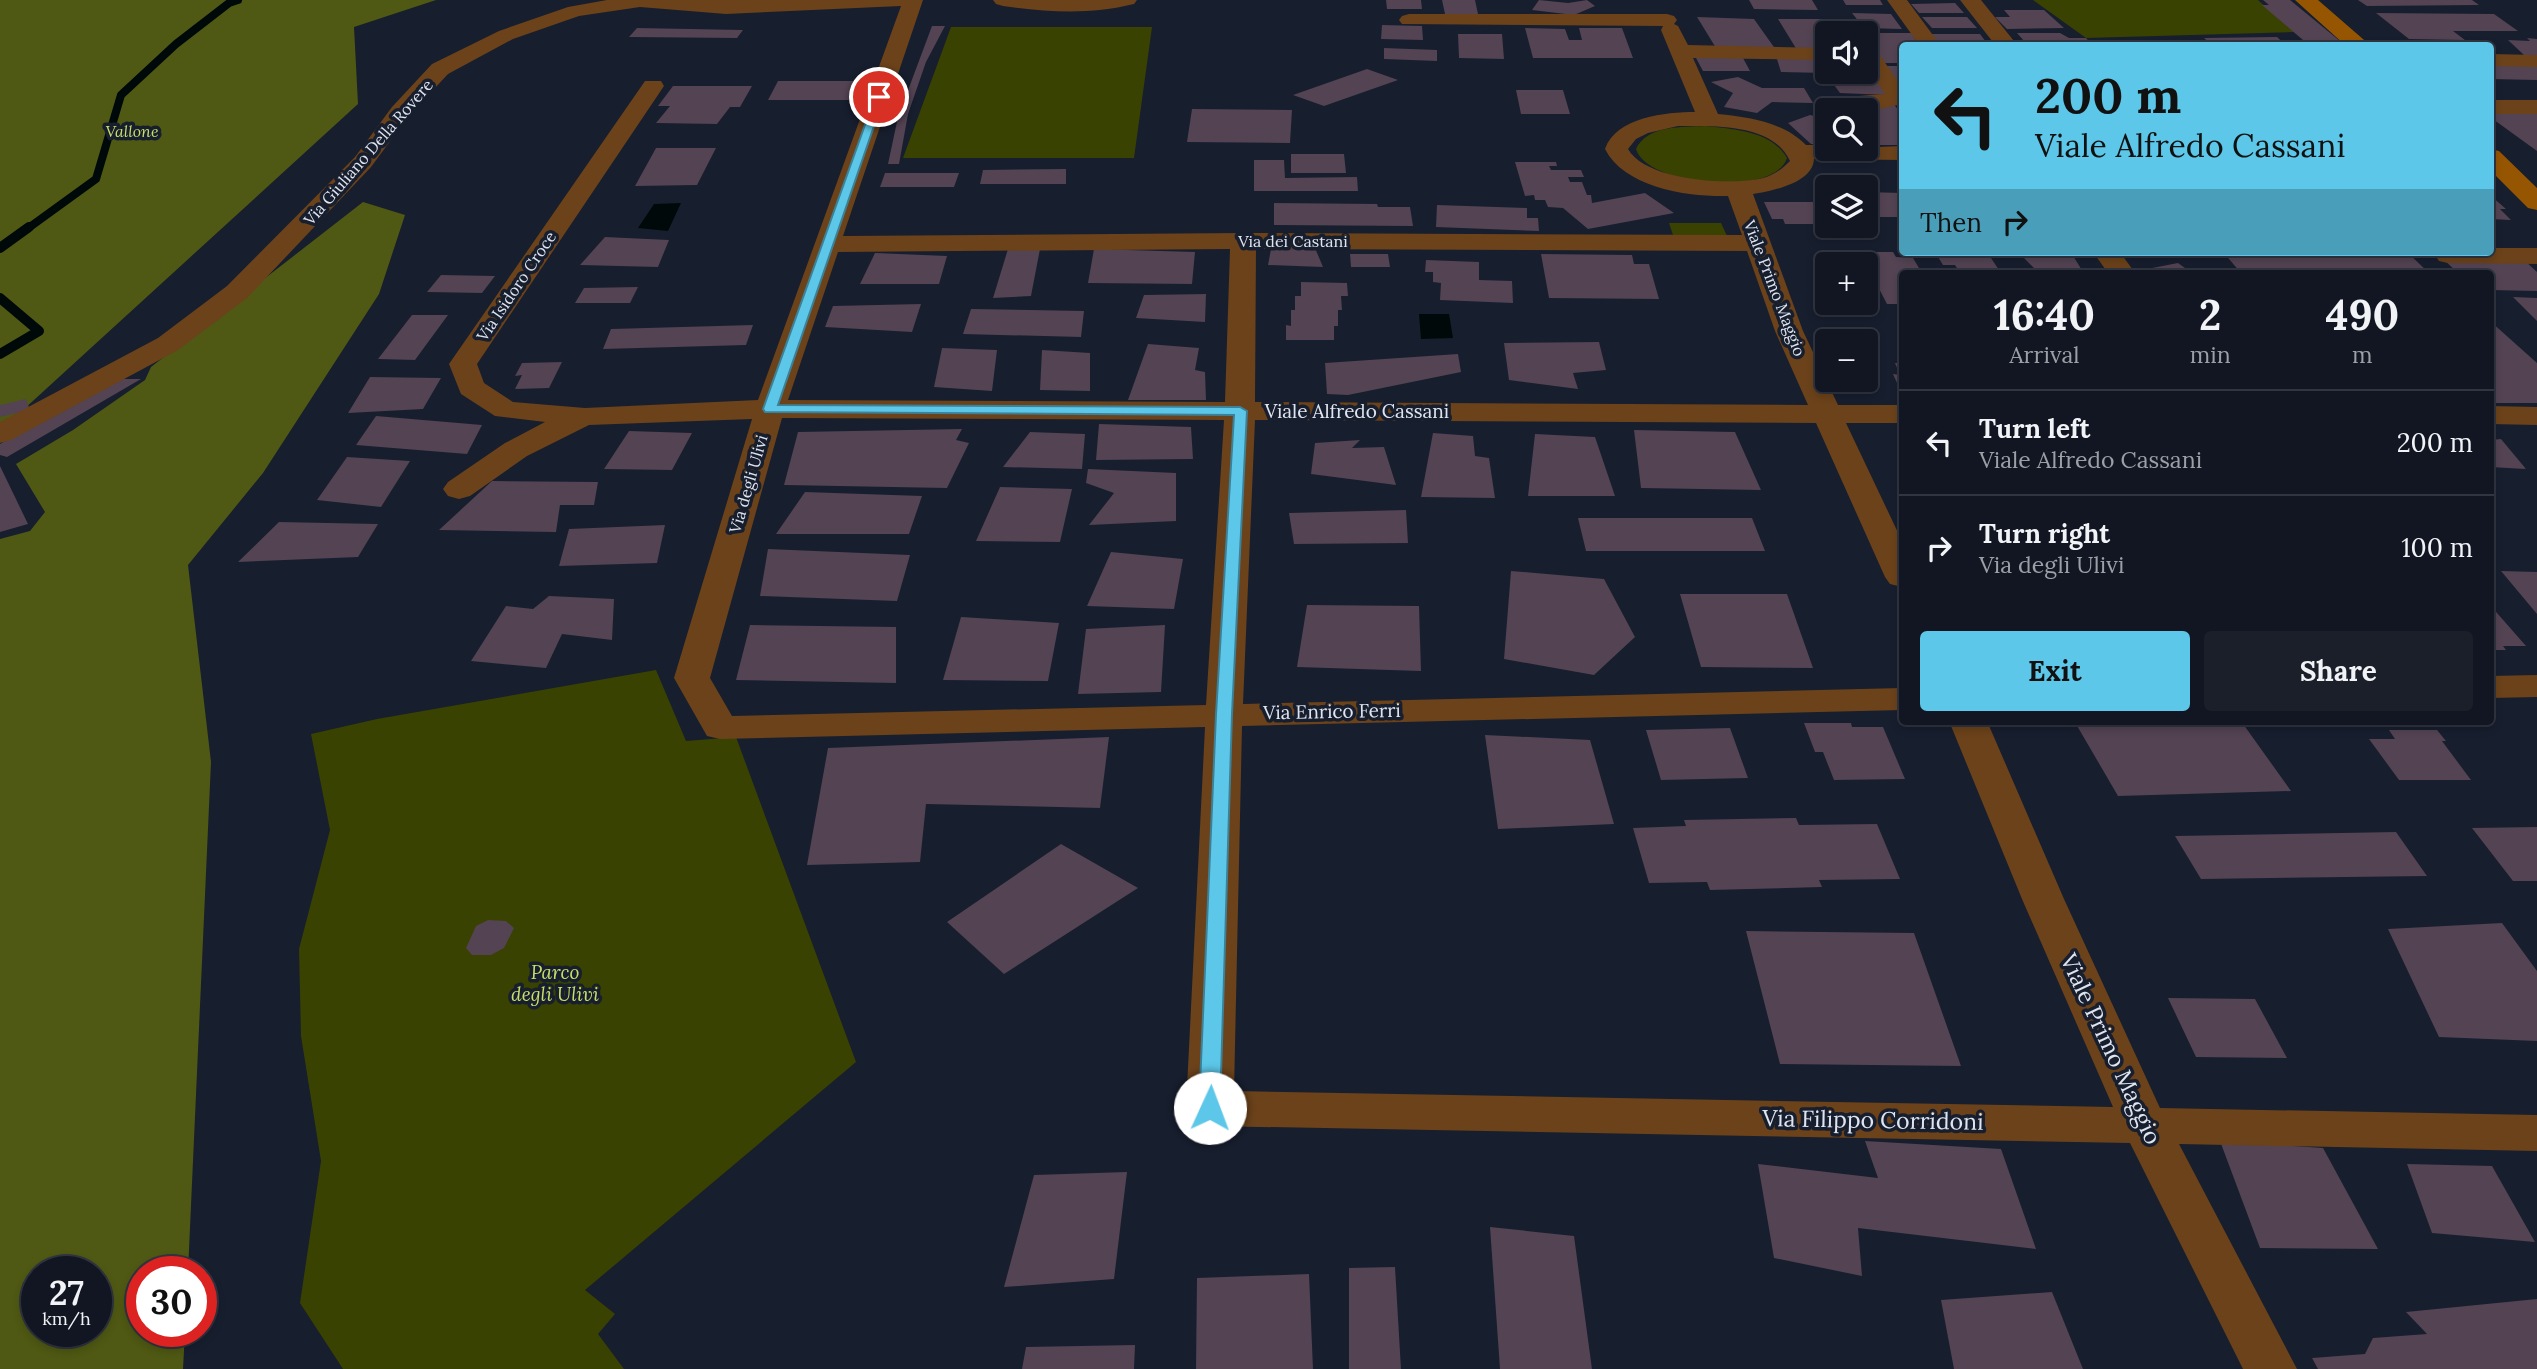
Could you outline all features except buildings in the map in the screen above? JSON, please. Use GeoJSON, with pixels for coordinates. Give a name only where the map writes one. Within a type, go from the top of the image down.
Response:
{"type":"FeatureCollection","features":[{"type":"Feature","properties":{"kind":"main road"},"geometry":{"type":"LineString","coordinates":[[2305,0],[2355,42]]}},
{"type":"Feature","properties":{"kind":"main road"},"geometry":{"type":"LineString","coordinates":[[2494,160],[2537,202]]}},
{"type":"Feature","properties":{"kind":"street","name":"Via Giuliano Della Rovere"},"geometry":{"type":"LineString","coordinates":[[0,434],[168,344],[237,292],[363,162],[400,112],[440,69],[506,35],[575,11],[640,1],[726,8],[904,0]]}},
{"type":"Feature","properties":{"kind":"street","name":"Via degli Ulivi"},"geometry":{"type":"LineString","coordinates":[[720,728],[692,678],[770,409],[913,0]]}},
{"type":"Feature","properties":{"kind":"street"},"geometry":{"type":"LineString","coordinates":[[1003,0],[1054,7],[1098,6],[1127,0]]}},
{"type":"Feature","properties":{"kind":"street"},"geometry":{"type":"LineString","coordinates":[[1897,0],[1928,42]]}},
{"type":"Feature","properties":{"kind":"street"},"geometry":{"type":"LineString","coordinates":[[1970,0],[2005,42]]}},
{"type":"Feature","properties":{"kind":"street"},"geometry":{"type":"LineString","coordinates":[[1409,20],[1663,10],[1709,119]]}},
{"type":"Feature","properties":{"kind":"street"},"geometry":{"type":"LineString","coordinates":[[1680,51],[1815,54]]}},
{"type":"Feature","properties":{"kind":"street"},"geometry":{"type":"LineString","coordinates":[[2494,60],[2537,61]]}},
{"type":"Feature","properties":{"kind":"street"},"geometry":{"type":"LineString","coordinates":[[1878,69],[1899,99],[1878,102]]}},
{"type":"Feature","properties":{"kind":"street","name":"Via Isidoro Croce"},"geometry":{"type":"LineString","coordinates":[[573,419],[506,410],[471,388],[463,364],[653,86]]}},
{"type":"Feature","properties":{"kind":"street"},"geometry":{"type":"LineString","coordinates":[[2494,107],[2537,107]]}},
{"type":"Feature","properties":{"kind":"street"},"geometry":{"type":"LineString","coordinates":[[1678,119],[1709,119],[1768,131],[1789,141],[1801,152],[1803,162],[1797,172],[1783,180],[1738,188],[1672,182],[1637,170],[1619,154],[1617,148],[1620,139],[1642,126],[1678,119]]}},
{"type":"Feature","properties":{"kind":"street"},"geometry":{"type":"LineString","coordinates":[[1801,152],[1899,153]]}},
{"type":"Feature","properties":{"kind":"street","name":"Viale Primo Maggio"},"geometry":{"type":"LineString","coordinates":[[1738,188],[1789,331],[1899,571]]}},
{"type":"Feature","properties":{"kind":"street","name":"Via dei Castani"},"geometry":{"type":"LineString","coordinates":[[828,244],[1243,241],[1757,243]]}},
{"type":"Feature","properties":{"kind":"street"},"geometry":{"type":"LineString","coordinates":[[1224,714],[1240,411],[1243,241]]}},
{"type":"Feature","properties":{"kind":"street"},"geometry":{"type":"LineString","coordinates":[[2109,256],[2120,270]]}},
{"type":"Feature","properties":{"kind":"street"},"geometry":{"type":"LineString","coordinates":[[2494,256],[2537,256]]}},
{"type":"Feature","properties":{"kind":"street","name":"Viale Alfredo Cassani"},"geometry":{"type":"LineString","coordinates":[[573,419],[770,409],[1899,414]]}},
{"type":"Feature","properties":{"kind":"street"},"geometry":{"type":"LineString","coordinates":[[2494,415],[2537,416]]}},
{"type":"Feature","properties":{"kind":"street"},"geometry":{"type":"LineString","coordinates":[[460,489],[503,455],[573,419]]}},
{"type":"Feature","properties":{"kind":"street"},"geometry":{"type":"LineString","coordinates":[[2494,687],[2537,686]]}},
{"type":"Feature","properties":{"kind":"street","name":"Via Enrico Ferri"},"geometry":{"type":"LineString","coordinates":[[720,728],[1899,699]]}},
{"type":"Feature","properties":{"kind":"street","name":"Via Filippo Corridoni"},"geometry":{"type":"LineString","coordinates":[[1224,714],[1210,1108],[2537,1133]]}},
{"type":"Feature","properties":{"kind":"street","name":"Viale Primo Maggio"},"geometry":{"type":"LineString","coordinates":[[1970,725],[2144,1124],[2270,1369]]}},
{"type":"Feature","properties":{"kind":"green space","name":"Vallone"},"geometry":{"type":"Polygon","coordinates":[[[0,0],[436,0],[354,27],[358,104],[0,431],[0,0]]]}},
{"type":"Feature","properties":{"kind":"green space"},"geometry":{"type":"Polygon","coordinates":[[[2033,0],[2258,0],[2294,32],[2086,38],[2033,0]]]}},
{"type":"Feature","properties":{"kind":"green space"},"geometry":{"type":"Polygon","coordinates":[[[951,27],[1152,27],[1134,158],[903,158],[951,27]]]}},
{"type":"Feature","properties":{"kind":"green space"},"geometry":{"type":"Polygon","coordinates":[[[1705,126],[1739,130],[1762,137],[1772,142],[1787,158],[1778,170],[1760,178],[1737,182],[1711,182],[1685,179],[1663,172],[1645,162],[1636,149],[1648,135],[1657,131],[1705,126]]]}},
{"type":"Feature","properties":{"kind":"green space"},"geometry":{"type":"Polygon","coordinates":[[[363,202],[405,215],[379,294],[263,473],[188,565],[211,762],[189,1256],[126,1256],[126,1347],[184,1347],[183,1369],[0,1369],[0,539],[30,531],[45,512],[16,464],[73,430],[145,380],[151,367],[363,202]]]}},
{"type":"Feature","properties":{"kind":"green space"},"geometry":{"type":"Polygon","coordinates":[[[1669,223],[1721,223],[1728,238],[1674,238],[1669,223]]]}},
{"type":"Feature","properties":{"kind":"green space","name":"Parco degli Ulivi"},"geometry":{"type":"Polygon","coordinates":[[[656,670],[686,741],[736,737],[856,1062],[585,1290],[615,1314],[598,1334],[624,1369],[343,1369],[300,1303],[321,1161],[301,1036],[299,949],[330,830],[311,734],[377,719],[656,670]]]}},
{"type":"Feature","properties":{"kind":"shaded area"},"geometry":{"type":"Polygon","coordinates":[[[681,203],[668,231],[638,228],[654,204],[681,203]]]}},
{"type":"Feature","properties":{"kind":"shaded area"},"geometry":{"type":"Polygon","coordinates":[[[1419,314],[1449,314],[1453,338],[1421,339],[1419,314]]]}},
{"type":"Feature","properties":{"kind":"waterway"},"geometry":{"type":"LineString","coordinates":[[27,229],[96,179],[121,95],[176,44],[229,3],[238,0]]}},
{"type":"Feature","properties":{"kind":"waterway"},"geometry":{"type":"LineString","coordinates":[[0,248],[29,227]]}},
{"type":"Feature","properties":{"kind":"waterway"},"geometry":{"type":"LineString","coordinates":[[0,298],[39,331],[0,354]]}},
{"type":"Feature","properties":{"kind":"route"},"geometry":{"type":"LineString","coordinates":[[879,97],[770,409],[1240,411],[1224,714],[1210,1108]]}}]}
